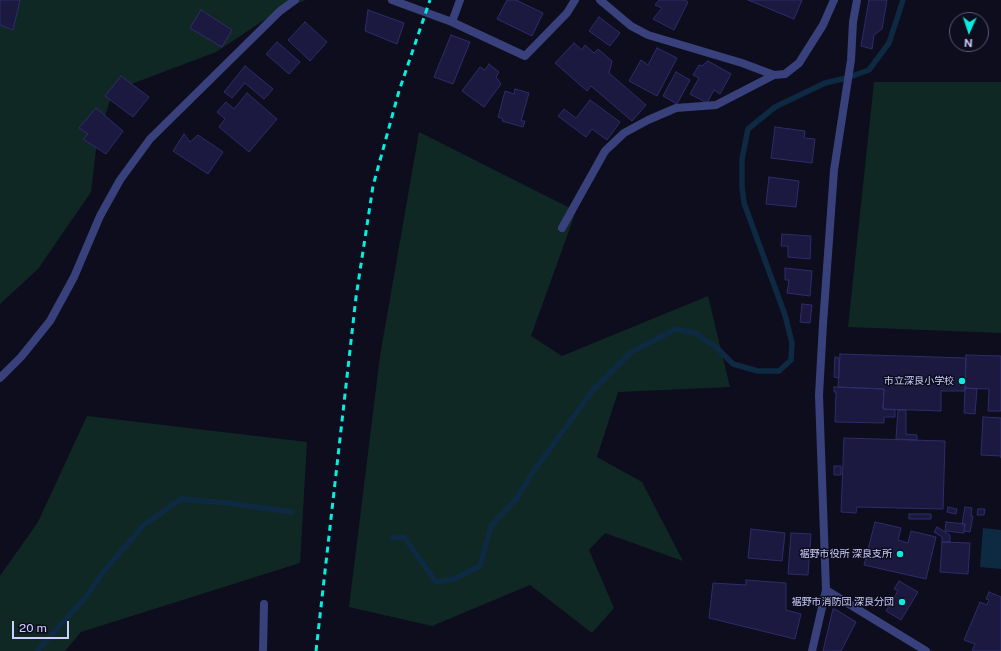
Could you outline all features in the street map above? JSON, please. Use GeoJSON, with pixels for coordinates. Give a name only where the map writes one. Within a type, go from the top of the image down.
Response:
{"type":"FeatureCollection","features":[{"type":"Feature","properties":{"kind":"street"},"geometry":{"type":"LineString","coordinates":[[0,378],[21,357],[50,321],[74,277],[100,216],[120,180],[150,139],[280,11],[295,0]]}},
{"type":"Feature","properties":{"kind":"street"},"geometry":{"type":"LineString","coordinates":[[392,0],[452,22],[525,56],[567,13],[574,0]]}},
{"type":"Feature","properties":{"kind":"street"},"geometry":{"type":"LineString","coordinates":[[452,22],[460,0]]}},
{"type":"Feature","properties":{"kind":"street"},"geometry":{"type":"LineString","coordinates":[[600,0],[631,26],[648,35],[742,62],[774,75]]}},
{"type":"Feature","properties":{"kind":"street"},"geometry":{"type":"LineString","coordinates":[[562,228],[605,151],[624,133],[648,120],[676,108],[716,105],[774,75],[785,74],[799,63],[820,31],[834,0]]}},
{"type":"Feature","properties":{"kind":"street"},"geometry":{"type":"LineString","coordinates":[[812,651],[826,590],[819,395],[834,170],[851,60],[853,22],[857,0]]}},
{"type":"Feature","properties":{"kind":"street"},"geometry":{"type":"LineString","coordinates":[[826,590],[926,651]]}},
{"type":"Feature","properties":{"kind":"street"},"geometry":{"type":"LineString","coordinates":[[263,651],[264,604]]}},
{"type":"Feature","properties":{"kind":"green space"},"geometry":{"type":"Polygon","coordinates":[[[0,0],[306,0],[278,11],[216,52],[113,91],[97,141],[91,192],[38,269],[0,304],[0,0]]]}},
{"type":"Feature","properties":{"kind":"green space"},"geometry":{"type":"Polygon","coordinates":[[[874,82],[1001,82],[1001,333],[848,327],[874,82]]]}},
{"type":"Feature","properties":{"kind":"green space"},"geometry":{"type":"Polygon","coordinates":[[[419,132],[576,211],[531,336],[562,356],[708,296],[730,387],[618,392],[597,457],[642,482],[683,561],[605,533],[589,550],[614,608],[592,633],[530,585],[432,626],[349,607],[380,356],[419,132]]]}},
{"type":"Feature","properties":{"kind":"green space"},"geometry":{"type":"Polygon","coordinates":[[[87,416],[307,442],[300,563],[81,632],[65,651],[0,651],[0,576],[38,522],[87,416]]]}},
{"type":"Feature","properties":{"kind":"water"},"geometry":{"type":"Polygon","coordinates":[[[983,528],[1001,530],[1001,569],[980,567],[983,528]]]}},
{"type":"Feature","properties":{"kind":"building"},"geometry":{"type":"Polygon","coordinates":[[[0,0],[20,0],[13,30],[0,25],[0,0]]]}},
{"type":"Feature","properties":{"kind":"building"},"geometry":{"type":"Polygon","coordinates":[[[507,0],[516,0],[543,13],[532,36],[497,19],[507,0]]]}},
{"type":"Feature","properties":{"kind":"building"},"geometry":{"type":"Polygon","coordinates":[[[659,0],[685,0],[688,2],[674,30],[653,19],[662,8],[655,5],[659,0]]]}},
{"type":"Feature","properties":{"kind":"building"},"geometry":{"type":"Polygon","coordinates":[[[748,0],[802,0],[794,19],[748,0]]]}},
{"type":"Feature","properties":{"kind":"building"},"geometry":{"type":"Polygon","coordinates":[[[869,0],[887,0],[882,29],[874,35],[872,49],[861,46],[869,0]]]}},
{"type":"Feature","properties":{"kind":"building"},"geometry":{"type":"Polygon","coordinates":[[[201,10],[232,30],[222,47],[190,28],[201,10]]]}},
{"type":"Feature","properties":{"kind":"building"},"geometry":{"type":"Polygon","coordinates":[[[368,10],[404,23],[397,44],[365,31],[368,10]]]}},
{"type":"Feature","properties":{"kind":"building"},"geometry":{"type":"Polygon","coordinates":[[[599,17],[620,33],[610,46],[589,31],[599,17]]]}},
{"type":"Feature","properties":{"kind":"building"},"geometry":{"type":"Polygon","coordinates":[[[305,22],[327,42],[310,61],[288,40],[305,22]]]}},
{"type":"Feature","properties":{"kind":"building"},"geometry":{"type":"Polygon","coordinates":[[[451,35],[470,42],[453,84],[434,77],[451,35]]]}},
{"type":"Feature","properties":{"kind":"building"},"geometry":{"type":"Polygon","coordinates":[[[277,42],[300,62],[289,74],[266,54],[277,42]]]}},
{"type":"Feature","properties":{"kind":"building"},"geometry":{"type":"Polygon","coordinates":[[[574,43],[582,50],[585,45],[594,53],[598,49],[612,61],[609,73],[646,105],[632,121],[591,86],[587,91],[555,63],[574,43]]]}},
{"type":"Feature","properties":{"kind":"building"},"geometry":{"type":"Polygon","coordinates":[[[657,48],[677,58],[657,96],[629,81],[641,60],[648,65],[657,48]]]}},
{"type":"Feature","properties":{"kind":"building"},"geometry":{"type":"Polygon","coordinates":[[[708,61],[731,74],[720,94],[714,90],[707,103],[690,94],[699,78],[693,75],[699,65],[702,66],[708,61]]]}},
{"type":"Feature","properties":{"kind":"building"},"geometry":{"type":"Polygon","coordinates":[[[489,64],[499,72],[496,77],[501,84],[484,107],[462,91],[480,67],[485,70],[489,64]]]}},
{"type":"Feature","properties":{"kind":"building"},"geometry":{"type":"Polygon","coordinates":[[[245,66],[273,89],[264,99],[245,83],[232,98],[224,92],[245,66]]]}},
{"type":"Feature","properties":{"kind":"building"},"geometry":{"type":"Polygon","coordinates":[[[676,72],[690,80],[677,104],[663,96],[676,72]]]}},
{"type":"Feature","properties":{"kind":"building"},"geometry":{"type":"Polygon","coordinates":[[[121,76],[149,97],[133,117],[105,96],[121,76]]]}},
{"type":"Feature","properties":{"kind":"building"},"geometry":{"type":"Polygon","coordinates":[[[515,89],[529,93],[521,121],[525,121],[523,127],[502,121],[503,119],[498,117],[505,91],[514,94],[515,89]]]}},
{"type":"Feature","properties":{"kind":"building"},"geometry":{"type":"Polygon","coordinates":[[[247,93],[277,119],[249,152],[219,127],[225,119],[217,112],[226,102],[234,109],[247,93]]]}},
{"type":"Feature","properties":{"kind":"building"},"geometry":{"type":"Polygon","coordinates":[[[590,100],[620,122],[607,140],[592,129],[586,137],[558,116],[564,109],[576,118],[590,100]]]}},
{"type":"Feature","properties":{"kind":"building"},"geometry":{"type":"Polygon","coordinates":[[[96,108],[123,131],[106,154],[83,139],[88,134],[79,128],[96,108]]]}},
{"type":"Feature","properties":{"kind":"building"},"geometry":{"type":"Polygon","coordinates":[[[775,127],[805,131],[804,138],[815,139],[812,163],[771,158],[775,127]]]}},
{"type":"Feature","properties":{"kind":"building"},"geometry":{"type":"Polygon","coordinates":[[[184,134],[190,142],[198,135],[223,152],[208,174],[173,151],[184,134]]]}},
{"type":"Feature","properties":{"kind":"building"},"geometry":{"type":"Polygon","coordinates":[[[769,177],[799,181],[796,207],[766,204],[769,177]]]}},
{"type":"Feature","properties":{"kind":"building"},"geometry":{"type":"Polygon","coordinates":[[[782,234],[811,236],[810,259],[788,257],[788,246],[781,246],[782,234]]]}},
{"type":"Feature","properties":{"kind":"building"},"geometry":{"type":"Polygon","coordinates":[[[785,268],[812,271],[810,296],[787,293],[789,280],[785,280],[785,268]]]}},
{"type":"Feature","properties":{"kind":"building"},"geometry":{"type":"Polygon","coordinates":[[[802,304],[812,305],[810,323],[800,322],[802,304]]]}},
{"type":"Feature","properties":{"kind":"building"},"geometry":{"type":"Polygon","coordinates":[[[840,354],[966,358],[965,391],[941,391],[941,411],[883,409],[884,389],[838,387],[840,354]]]}},
{"type":"Feature","properties":{"kind":"building"},"geometry":{"type":"Polygon","coordinates":[[[966,355],[1001,356],[1001,411],[988,411],[989,389],[965,388],[966,355]]]}},
{"type":"Feature","properties":{"kind":"building"},"geometry":{"type":"Polygon","coordinates":[[[835,357],[839,358],[839,378],[834,377],[835,357]]]}},
{"type":"Feature","properties":{"kind":"building"},"geometry":{"type":"Polygon","coordinates":[[[834,387],[884,389],[883,409],[895,410],[895,417],[884,417],[884,423],[835,422],[836,392],[834,392],[834,387]]]}},
{"type":"Feature","properties":{"kind":"building"},"geometry":{"type":"Polygon","coordinates":[[[965,388],[977,389],[975,414],[964,413],[965,388]]]}},
{"type":"Feature","properties":{"kind":"building"},"geometry":{"type":"Polygon","coordinates":[[[898,410],[906,410],[906,434],[917,435],[917,440],[896,439],[898,410]]]}},
{"type":"Feature","properties":{"kind":"building"},"geometry":{"type":"Polygon","coordinates":[[[983,417],[1001,418],[1001,456],[981,455],[983,417]]]}},
{"type":"Feature","properties":{"kind":"building"},"geometry":{"type":"Polygon","coordinates":[[[844,438],[945,441],[943,509],[857,507],[856,513],[841,512],[844,438]]]}},
{"type":"Feature","properties":{"kind":"building"},"geometry":{"type":"Polygon","coordinates":[[[834,466],[841,466],[841,475],[834,475],[834,466]]]}},
{"type":"Feature","properties":{"kind":"building"},"geometry":{"type":"Polygon","coordinates":[[[948,507],[957,509],[956,514],[947,512],[948,507]]]}},
{"type":"Feature","properties":{"kind":"building"},"geometry":{"type":"Polygon","coordinates":[[[965,507],[972,508],[971,516],[973,516],[970,532],[964,531],[965,524],[962,524],[965,507]]]}},
{"type":"Feature","properties":{"kind":"building"},"geometry":{"type":"Polygon","coordinates":[[[978,509],[985,509],[984,515],[977,515],[978,509]]]}},
{"type":"Feature","properties":{"kind":"building"},"geometry":{"type":"Polygon","coordinates":[[[909,514],[931,514],[931,519],[909,519],[909,514]]]}},
{"type":"Feature","properties":{"kind":"building"},"geometry":{"type":"Polygon","coordinates":[[[875,522],[901,528],[898,540],[908,543],[911,531],[936,537],[926,579],[864,565],[875,522]]]}},
{"type":"Feature","properties":{"kind":"building"},"geometry":{"type":"Polygon","coordinates":[[[946,522],[965,524],[964,533],[945,531],[946,522]]]}},
{"type":"Feature","properties":{"kind":"building"},"geometry":{"type":"Polygon","coordinates":[[[937,527],[950,535],[950,542],[942,542],[942,537],[934,532],[937,527]]]}},
{"type":"Feature","properties":{"kind":"building"},"geometry":{"type":"Polygon","coordinates":[[[751,529],[785,533],[782,561],[748,558],[751,529]]]}},
{"type":"Feature","properties":{"kind":"building"},"geometry":{"type":"Polygon","coordinates":[[[791,533],[811,534],[808,575],[788,574],[791,533]]]}},
{"type":"Feature","properties":{"kind":"building"},"geometry":{"type":"Polygon","coordinates":[[[942,542],[970,543],[968,574],[940,572],[942,542]]]}},
{"type":"Feature","properties":{"kind":"building"},"geometry":{"type":"Polygon","coordinates":[[[746,580],[786,583],[786,610],[801,614],[795,639],[709,618],[713,583],[746,585],[746,580]]]}},
{"type":"Feature","properties":{"kind":"building","name":"裾野市消防団 深良分団"},"geometry":{"type":"Polygon","coordinates":[[[899,581],[918,592],[901,620],[886,611],[898,591],[894,589],[899,581]]]}},
{"type":"Feature","properties":{"kind":"building"},"geometry":{"type":"Polygon","coordinates":[[[989,592],[1001,597],[1001,651],[972,651],[975,644],[964,640],[980,602],[987,605],[989,600],[986,599],[989,592]]]}},
{"type":"Feature","properties":{"kind":"building"},"geometry":{"type":"Polygon","coordinates":[[[833,609],[856,622],[841,651],[823,651],[833,609]]]}},
{"type":"Feature","properties":{"kind":"waterway"},"geometry":{"type":"LineString","coordinates":[[393,538],[404,537],[436,582],[454,579],[480,566],[491,526],[517,498],[533,472],[593,390],[631,352],[676,329],[695,333],[716,347],[733,364],[758,371],[779,371],[791,360],[792,343],[785,315],[744,203],[742,187],[742,159],[748,129],[775,107],[825,83],[847,78],[869,70],[889,43],[903,0]]}},
{"type":"Feature","properties":{"kind":"waterway"},"geometry":{"type":"LineString","coordinates":[[37,651],[85,598],[104,571],[144,525],[181,499],[227,503],[292,512]]}},
{"type":"Feature","properties":{"kind":"railway"},"geometry":{"type":"LineString","coordinates":[[316,651],[356,297],[373,186],[399,91],[430,0]]}},
{"type":"Feature","properties":{"kind":"place","name":"市立深良小学校"},"geometry":{"type":"Point","coordinates":[962,381]}},
{"type":"Feature","properties":{"kind":"place","name":"裾野市役所 深良支所"},"geometry":{"type":"Point","coordinates":[900,554]}},
{"type":"Feature","properties":{"kind":"place","name":"裾野市消防団 深良分団"},"geometry":{"type":"Point","coordinates":[902,602]}}]}
